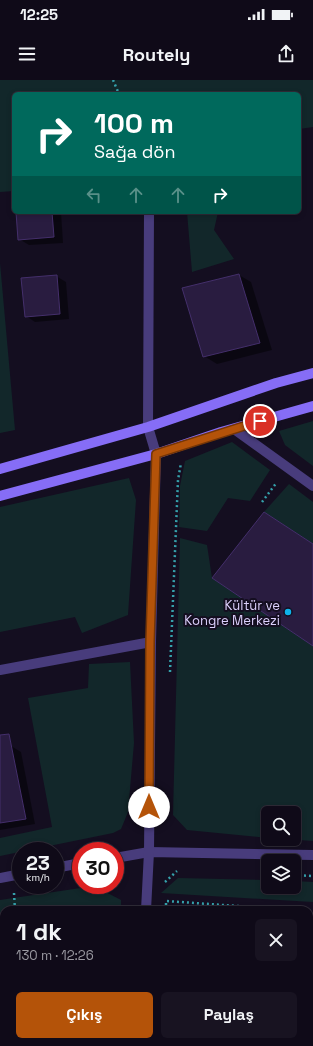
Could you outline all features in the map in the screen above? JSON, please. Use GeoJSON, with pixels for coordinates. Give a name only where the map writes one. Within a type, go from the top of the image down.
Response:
{"type":"FeatureCollection","features":[{"type":"Feature","properties":{"kind":"street"},"geometry":{"type":"LineString","coordinates":[[146,906],[149,852],[150,642],[156,454],[148,427],[149,214]]}},
{"type":"Feature","properties":{"kind":"street"},"geometry":{"type":"LineString","coordinates":[[0,469],[148,427],[276,383],[313,373]]}},
{"type":"Feature","properties":{"kind":"street"},"geometry":{"type":"LineString","coordinates":[[0,496],[156,454],[234,428],[313,406]]}},
{"type":"Feature","properties":{"kind":"street"},"geometry":{"type":"LineString","coordinates":[[234,428],[313,486]]}},
{"type":"Feature","properties":{"kind":"street"},"geometry":{"type":"LineString","coordinates":[[0,670],[150,642]]}},
{"type":"Feature","properties":{"kind":"street"},"geometry":{"type":"LineString","coordinates":[[124,856],[149,852],[313,855]]}},
{"type":"Feature","properties":{"kind":"street"},"geometry":{"type":"LineString","coordinates":[[0,878],[12,876]]}},
{"type":"Feature","properties":{"kind":"path"},"geometry":{"type":"LineString","coordinates":[[113,80],[118,92]]}},
{"type":"Feature","properties":{"kind":"path"},"geometry":{"type":"LineString","coordinates":[[170,677],[178,480],[181,463],[185,456]]}},
{"type":"Feature","properties":{"kind":"path"},"geometry":{"type":"LineString","coordinates":[[262,502],[278,480]]}},
{"type":"Feature","properties":{"kind":"path"},"geometry":{"type":"LineString","coordinates":[[163,885],[179,869]]}},
{"type":"Feature","properties":{"kind":"path"},"geometry":{"type":"LineString","coordinates":[[301,875],[313,876]]}},
{"type":"Feature","properties":{"kind":"path"},"geometry":{"type":"LineString","coordinates":[[15,898],[15,906]]}},
{"type":"Feature","properties":{"kind":"path"},"geometry":{"type":"LineString","coordinates":[[166,906],[166,901],[238,906]]}},
{"type":"Feature","properties":{"kind":"green space"},"geometry":{"type":"Polygon","coordinates":[[[0,80],[313,80],[313,127],[301,129],[301,92],[12,92],[12,191],[0,192],[0,80]]]}},
{"type":"Feature","properties":{"kind":"green space"},"geometry":{"type":"Polygon","coordinates":[[[187,214],[218,214],[214,230],[234,259],[192,272],[187,214]]]}},
{"type":"Feature","properties":{"kind":"green space"},"geometry":{"type":"Polygon","coordinates":[[[0,263],[15,430],[0,433],[0,263]]]}},
{"type":"Feature","properties":{"kind":"green space"},"geometry":{"type":"Polygon","coordinates":[[[313,421],[313,466],[285,445],[279,431],[313,421]]]}},
{"type":"Feature","properties":{"kind":"green space"},"geometry":{"type":"Polygon","coordinates":[[[232,442],[270,470],[250,501],[228,498],[207,531],[179,527],[180,486],[185,461],[232,442]]]}},
{"type":"Feature","properties":{"kind":"green space"},"geometry":{"type":"Polygon","coordinates":[[[129,478],[136,500],[128,615],[82,633],[75,617],[0,632],[0,507],[129,478]]]}},
{"type":"Feature","properties":{"kind":"green space"},"geometry":{"type":"Polygon","coordinates":[[[289,484],[313,502],[313,544],[264,512],[289,484]]]}},
{"type":"Feature","properties":{"kind":"green space"},"geometry":{"type":"Polygon","coordinates":[[[180,538],[207,545],[212,578],[313,646],[313,841],[301,840],[301,806],[261,806],[261,837],[187,830],[173,815],[180,538]]]}},
{"type":"Feature","properties":{"kind":"green space"},"geometry":{"type":"Polygon","coordinates":[[[130,662],[134,743],[128,812],[121,829],[113,833],[64,843],[12,842],[12,854],[0,856],[0,838],[52,827],[28,698],[88,688],[89,664],[130,662]]]}},
{"type":"Feature","properties":{"kind":"green space"},"geometry":{"type":"Polygon","coordinates":[[[178,878],[261,880],[261,894],[301,894],[301,881],[313,882],[313,902],[161,893],[178,878]]]}},
{"type":"Feature","properties":{"kind":"green space"},"geometry":{"type":"Polygon","coordinates":[[[72,889],[72,894],[109,894],[121,900],[121,906],[0,906],[0,900],[40,894],[64,894],[64,890],[72,889]]]}},
{"type":"Feature","properties":{"kind":"building"},"geometry":{"type":"Polygon","coordinates":[[[16,214],[52,214],[54,237],[18,240],[16,214]]]}},
{"type":"Feature","properties":{"kind":"building"},"geometry":{"type":"Polygon","coordinates":[[[239,274],[260,343],[203,357],[182,288],[239,274]]]}},
{"type":"Feature","properties":{"kind":"building"},"geometry":{"type":"Polygon","coordinates":[[[57,275],[60,314],[25,317],[21,278],[57,275]]]}},
{"type":"Feature","properties":{"kind":"building","name":"Kültür ve Kongre Merkezi"},"geometry":{"type":"Polygon","coordinates":[[[264,512],[313,544],[313,646],[212,578],[264,512]]]}},
{"type":"Feature","properties":{"kind":"building"},"geometry":{"type":"Polygon","coordinates":[[[9,734],[26,819],[0,823],[0,735],[9,734]]]}},
{"type":"Feature","properties":{"kind":"place","name":"Kültür ve Kongre Merkezi"},"geometry":{"type":"Point","coordinates":[288,612]}},
{"type":"Feature","properties":{"kind":"route"},"geometry":{"type":"LineString","coordinates":[[149,807],[150,642],[156,454],[221,432],[260,421]]}}]}
